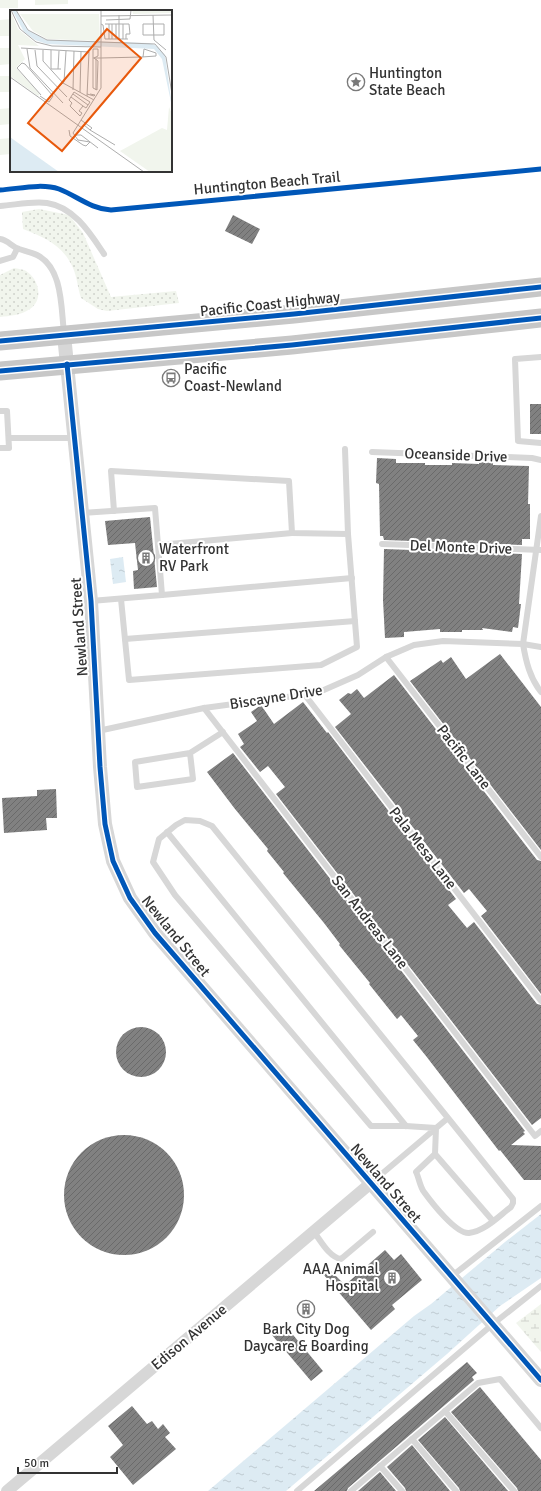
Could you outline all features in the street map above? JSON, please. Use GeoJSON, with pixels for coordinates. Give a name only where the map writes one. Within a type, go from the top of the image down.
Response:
{"type":"FeatureCollection","features":[{"type":"Feature","properties":{"kind":"highway","name":"Pacific Coast Highway"},"geometry":{"type":"LineString","coordinates":[[0,341],[313,312],[541,287]]}},
{"type":"Feature","properties":{"kind":"highway"},"geometry":{"type":"LineString","coordinates":[[0,370],[292,345],[541,318]]}},
{"type":"Feature","properties":{"kind":"street","name":"Newland Street"},"geometry":{"type":"LineString","coordinates":[[64,335],[91,602],[105,824],[113,861],[130,898],[155,933],[541,1380]]}},
{"type":"Feature","properties":{"kind":"street","name":"Edison Avenue"},"geometry":{"type":"LineString","coordinates":[[7,1491],[372,1184]]}},
{"type":"Feature","properties":{"kind":"lane"},"geometry":{"type":"LineString","coordinates":[[0,206],[47,203],[62,208],[76,217],[95,240],[104,254]]}},
{"type":"Feature","properties":{"kind":"lane"},"geometry":{"type":"LineString","coordinates":[[0,240],[5,240],[17,249],[38,255],[47,262],[58,282],[64,335]]}},
{"type":"Feature","properties":{"kind":"lane"},"geometry":{"type":"LineString","coordinates":[[0,261],[13,257],[17,249]]}},
{"type":"Feature","properties":{"kind":"lane"},"geometry":{"type":"LineString","coordinates":[[541,357],[515,359],[518,441],[541,442]]}},
{"type":"Feature","properties":{"kind":"lane"},"geometry":{"type":"LineString","coordinates":[[0,411],[7,411],[9,438],[9,448],[0,448]]}},
{"type":"Feature","properties":{"kind":"lane"},"geometry":{"type":"LineString","coordinates":[[9,438],[74,438]]}},
{"type":"Feature","properties":{"kind":"lane"},"geometry":{"type":"LineString","coordinates":[[120,599],[130,680],[321,665],[357,647],[348,534],[345,449]]}},
{"type":"Feature","properties":{"kind":"lane","name":"Oceanside Drive"},"geometry":{"type":"LineString","coordinates":[[372,452],[532,458],[541,460]]}},
{"type":"Feature","properties":{"kind":"lane"},"geometry":{"type":"LineString","coordinates":[[114,511],[111,471],[289,481],[292,533]]}},
{"type":"Feature","properties":{"kind":"lane"},"geometry":{"type":"LineString","coordinates":[[82,513],[155,508],[162,595]]}},
{"type":"Feature","properties":{"kind":"lane"},"geometry":{"type":"LineString","coordinates":[[541,516],[539,549],[522,644],[527,666],[536,686],[541,692]]}},
{"type":"Feature","properties":{"kind":"lane"},"geometry":{"type":"LineString","coordinates":[[158,545],[292,533],[348,534]]}},
{"type":"Feature","properties":{"kind":"lane","name":"Del Monte Drive"},"geometry":{"type":"LineString","coordinates":[[382,544],[539,549]]}},
{"type":"Feature","properties":{"kind":"lane"},"geometry":{"type":"LineString","coordinates":[[91,602],[352,578]]}},
{"type":"Feature","properties":{"kind":"lane"},"geometry":{"type":"LineString","coordinates":[[125,639],[355,621]]}},
{"type":"Feature","properties":{"kind":"lane","name":"Biscayne Drive"},"geometry":{"type":"LineString","coordinates":[[98,731],[204,708],[317,693],[358,675],[386,657],[414,645],[443,641],[522,644],[541,647]]}},
{"type":"Feature","properties":{"kind":"lane","name":"Pacific Lane"},"geometry":{"type":"LineString","coordinates":[[386,657],[541,857]]}},
{"type":"Feature","properties":{"kind":"lane","name":"Pala Mesa Lane"},"geometry":{"type":"LineString","coordinates":[[305,695],[541,1002]]}},
{"type":"Feature","properties":{"kind":"lane","name":"San Andreas Lane"},"geometry":{"type":"LineString","coordinates":[[204,708],[535,1136],[541,1131]]}},
{"type":"Feature","properties":{"kind":"lane"},"geometry":{"type":"LineString","coordinates":[[190,753],[193,779],[137,787],[135,762],[190,753],[223,732]]}},
{"type":"Feature","properties":{"kind":"lane"},"geometry":{"type":"LineString","coordinates":[[435,1154],[416,1172],[423,1191],[450,1222],[462,1232],[470,1233],[485,1227],[511,1207],[513,1200],[212,826],[200,821],[185,820],[159,839],[153,862],[175,895],[371,1126],[436,1128]]}},
{"type":"Feature","properties":{"kind":"lane"},"geometry":{"type":"LineString","coordinates":[[167,832],[406,1126]]}},
{"type":"Feature","properties":{"kind":"lane"},"geometry":{"type":"LineString","coordinates":[[372,1184],[448,1118]]}},
{"type":"Feature","properties":{"kind":"lane"},"geometry":{"type":"LineString","coordinates":[[436,1128],[435,1154],[493,1221]]}},
{"type":"Feature","properties":{"kind":"lane"},"geometry":{"type":"LineString","coordinates":[[454,1279],[541,1206]]}},
{"type":"Feature","properties":{"kind":"lane"},"geometry":{"type":"LineString","coordinates":[[314,1232],[332,1255],[341,1259],[372,1232]]}},
{"type":"Feature","properties":{"kind":"lane"},"geometry":{"type":"LineString","coordinates":[[297,1491],[491,1321],[541,1286]]}},
{"type":"Feature","properties":{"kind":"lane"},"geometry":{"type":"LineString","coordinates":[[351,1491],[478,1383],[500,1379],[541,1428]]}},
{"type":"Feature","properties":{"kind":"lane"},"geometry":{"type":"LineString","coordinates":[[445,1411],[514,1491]]}},
{"type":"Feature","properties":{"kind":"lane"},"geometry":{"type":"LineString","coordinates":[[412,1439],[456,1491]]}},
{"type":"Feature","properties":{"kind":"lane"},"geometry":{"type":"LineString","coordinates":[[380,1466],[402,1491]]}},
{"type":"Feature","properties":{"kind":"green space"},"geometry":{"type":"Polygon","coordinates":[[[0,0],[18,0],[18,8],[0,8],[0,0]]]}},
{"type":"Feature","properties":{"kind":"green space"},"geometry":{"type":"Polygon","coordinates":[[[35,0],[68,0],[68,4],[35,5],[35,0]]]}},
{"type":"Feature","properties":{"kind":"green space"},"geometry":{"type":"Polygon","coordinates":[[[10,19],[10,36],[0,36],[0,20],[10,19]]]}},
{"type":"Feature","properties":{"kind":"green space"},"geometry":{"type":"Polygon","coordinates":[[[0,48],[10,48],[10,64],[0,65],[0,48]]]}},
{"type":"Feature","properties":{"kind":"green space"},"geometry":{"type":"Polygon","coordinates":[[[0,76],[10,76],[10,92],[0,92],[0,76]]]}},
{"type":"Feature","properties":{"kind":"green space"},"geometry":{"type":"Polygon","coordinates":[[[10,108],[10,124],[0,125],[0,109],[10,108]]]}},
{"type":"Feature","properties":{"kind":"green space"},"geometry":{"type":"Polygon","coordinates":[[[10,138],[10,154],[0,155],[0,139],[10,138]]]}},
{"type":"Feature","properties":{"kind":"green space"},"geometry":{"type":"Polygon","coordinates":[[[39,209],[69,215],[83,233],[111,297],[176,291],[179,303],[107,311],[98,309],[81,298],[74,272],[64,253],[52,243],[23,229],[22,212],[39,209]]]}},
{"type":"Feature","properties":{"kind":"green space"},"geometry":{"type":"Polygon","coordinates":[[[14,268],[26,271],[34,279],[38,290],[37,300],[30,309],[23,313],[0,317],[0,275],[14,268]]]}},
{"type":"Feature","properties":{"kind":"green space"},"geometry":{"type":"Polygon","coordinates":[[[541,1304],[541,1352],[516,1323],[541,1304]]]}},
{"type":"Feature","properties":{"kind":"water"},"geometry":{"type":"Polygon","coordinates":[[[123,557],[126,582],[113,584],[110,559],[123,557]]]}},
{"type":"Feature","properties":{"kind":"water"},"geometry":{"type":"Polygon","coordinates":[[[541,1214],[541,1278],[500,1306],[447,1354],[286,1491],[208,1491],[414,1316],[431,1304],[541,1214]]]}},
{"type":"Feature","properties":{"kind":"building"},"geometry":{"type":"Polygon","coordinates":[[[233,215],[260,229],[252,244],[225,231],[233,215]]]}},
{"type":"Feature","properties":{"kind":"building"},"geometry":{"type":"Polygon","coordinates":[[[530,404],[541,404],[541,434],[530,434],[530,404]]]}},
{"type":"Feature","properties":{"kind":"building"},"geometry":{"type":"Polygon","coordinates":[[[377,458],[396,459],[396,463],[425,463],[425,465],[452,465],[452,463],[479,464],[479,462],[493,463],[493,465],[529,466],[528,504],[530,504],[530,539],[522,539],[522,545],[384,540],[383,536],[380,536],[379,484],[376,483],[377,458]]]}},
{"type":"Feature","properties":{"kind":"building","name":"Waterfront RV Park"},"geometry":{"type":"Polygon","coordinates":[[[150,517],[157,587],[134,589],[133,571],[138,570],[135,543],[108,545],[105,521],[150,517]]]}},
{"type":"Feature","properties":{"kind":"building"},"geometry":{"type":"Polygon","coordinates":[[[384,549],[522,554],[519,604],[521,604],[518,628],[513,627],[512,632],[482,628],[483,630],[440,632],[440,629],[404,632],[404,637],[385,638],[383,600],[384,549]]]}},
{"type":"Feature","properties":{"kind":"building"},"geometry":{"type":"Polygon","coordinates":[[[500,654],[541,707],[541,850],[410,681],[441,660],[443,663],[451,657],[466,679],[500,654]]]}},
{"type":"Feature","properties":{"kind":"building"},"geometry":{"type":"Polygon","coordinates":[[[394,675],[537,860],[541,861],[541,994],[481,916],[487,911],[469,889],[464,893],[335,727],[351,714],[339,700],[348,693],[351,694],[357,689],[364,698],[394,675]]]}},
{"type":"Feature","properties":{"kind":"building"},"geometry":{"type":"Polygon","coordinates":[[[303,702],[327,733],[328,732],[456,899],[448,905],[467,928],[474,922],[537,1004],[541,1005],[541,1118],[532,1125],[276,794],[285,787],[268,766],[260,772],[240,747],[244,744],[238,734],[257,721],[251,712],[261,705],[274,724],[303,702]]]}},
{"type":"Feature","properties":{"kind":"building"},"geometry":{"type":"Polygon","coordinates":[[[233,753],[525,1131],[523,1132],[525,1134],[511,1145],[541,1146],[541,1180],[524,1180],[500,1150],[499,1151],[413,1040],[418,1036],[401,1015],[397,1019],[369,984],[370,983],[339,945],[340,944],[324,923],[283,873],[284,872],[267,851],[268,849],[207,772],[233,753]]]}},
{"type":"Feature","properties":{"kind":"building"},"geometry":{"type":"Polygon","coordinates":[[[56,789],[57,818],[46,818],[47,830],[4,833],[2,798],[37,796],[37,790],[56,789]]]}},
{"type":"Feature","properties":{"kind":"building"},"geometry":{"type":"Polygon","coordinates":[[[141,1027],[151,1029],[159,1034],[164,1042],[166,1052],[164,1062],[159,1070],[151,1075],[141,1077],[131,1075],[123,1070],[118,1062],[116,1052],[118,1042],[123,1034],[131,1029],[141,1027]]]}},
{"type":"Feature","properties":{"kind":"building"},"geometry":{"type":"Polygon","coordinates":[[[124,1135],[147,1139],[167,1152],[180,1172],[184,1195],[180,1218],[167,1238],[147,1251],[124,1255],[101,1251],[81,1238],[68,1218],[64,1195],[68,1172],[81,1152],[101,1139],[124,1135]]]}},
{"type":"Feature","properties":{"kind":"building"},"geometry":{"type":"Polygon","coordinates":[[[385,1250],[394,1260],[401,1254],[422,1280],[392,1305],[395,1309],[371,1330],[324,1275],[330,1270],[345,1285],[385,1250]]]}},
{"type":"Feature","properties":{"kind":"building"},"geometry":{"type":"Polygon","coordinates":[[[284,1324],[323,1371],[311,1381],[272,1335],[284,1324]]]}},
{"type":"Feature","properties":{"kind":"building"},"geometry":{"type":"Polygon","coordinates":[[[467,1362],[477,1373],[472,1377],[474,1380],[348,1488],[347,1491],[314,1491],[467,1362]]]}},
{"type":"Feature","properties":{"kind":"building"},"geometry":{"type":"Polygon","coordinates":[[[480,1387],[541,1460],[541,1491],[518,1491],[451,1412],[480,1387]]]}},
{"type":"Feature","properties":{"kind":"building"},"geometry":{"type":"Polygon","coordinates":[[[132,1406],[147,1424],[152,1421],[158,1429],[163,1424],[170,1433],[165,1437],[176,1449],[133,1485],[110,1457],[123,1445],[108,1426],[132,1406]]]}},
{"type":"Feature","properties":{"kind":"building"},"geometry":{"type":"Polygon","coordinates":[[[445,1417],[508,1491],[460,1491],[418,1440],[445,1417]]]}},
{"type":"Feature","properties":{"kind":"building"},"geometry":{"type":"Polygon","coordinates":[[[412,1445],[450,1491],[406,1491],[387,1467],[412,1445]]]}},
{"type":"Feature","properties":{"kind":"building"},"geometry":{"type":"Polygon","coordinates":[[[380,1472],[396,1491],[358,1491],[380,1472]]]}},
{"type":"Feature","properties":{"kind":"cycle path","name":"Huntington Beach Trail"},"geometry":{"type":"LineString","coordinates":[[0,190],[37,186],[52,187],[66,192],[84,202],[111,210],[541,169]]}},
{"type":"Feature","properties":{"kind":"cycle path"},"geometry":{"type":"LineString","coordinates":[[0,341],[294,314],[541,287]]}},
{"type":"Feature","properties":{"kind":"cycle path"},"geometry":{"type":"LineString","coordinates":[[0,371],[292,345],[541,318]]}},
{"type":"Feature","properties":{"kind":"cycle path"},"geometry":{"type":"LineString","coordinates":[[67,364],[91,601],[100,767],[105,824],[113,861],[130,898],[155,933],[541,1380]]}},
{"type":"Feature","properties":{"kind":"place","name":"Huntington State Beach"},"geometry":{"type":"Point","coordinates":[356,82]}},
{"type":"Feature","properties":{"kind":"place","name":"Pacific Coast-Newland"},"geometry":{"type":"Point","coordinates":[171,378]}},
{"type":"Feature","properties":{"kind":"place","name":"Waterfront RV Park"},"geometry":{"type":"Point","coordinates":[146,558]}},
{"type":"Feature","properties":{"kind":"place","name":"AAA Animal Hospital"},"geometry":{"type":"Point","coordinates":[392,1278]}},
{"type":"Feature","properties":{"kind":"place","name":"Bark City Dog Daycare & Boarding"},"geometry":{"type":"Point","coordinates":[306,1309]}}]}
